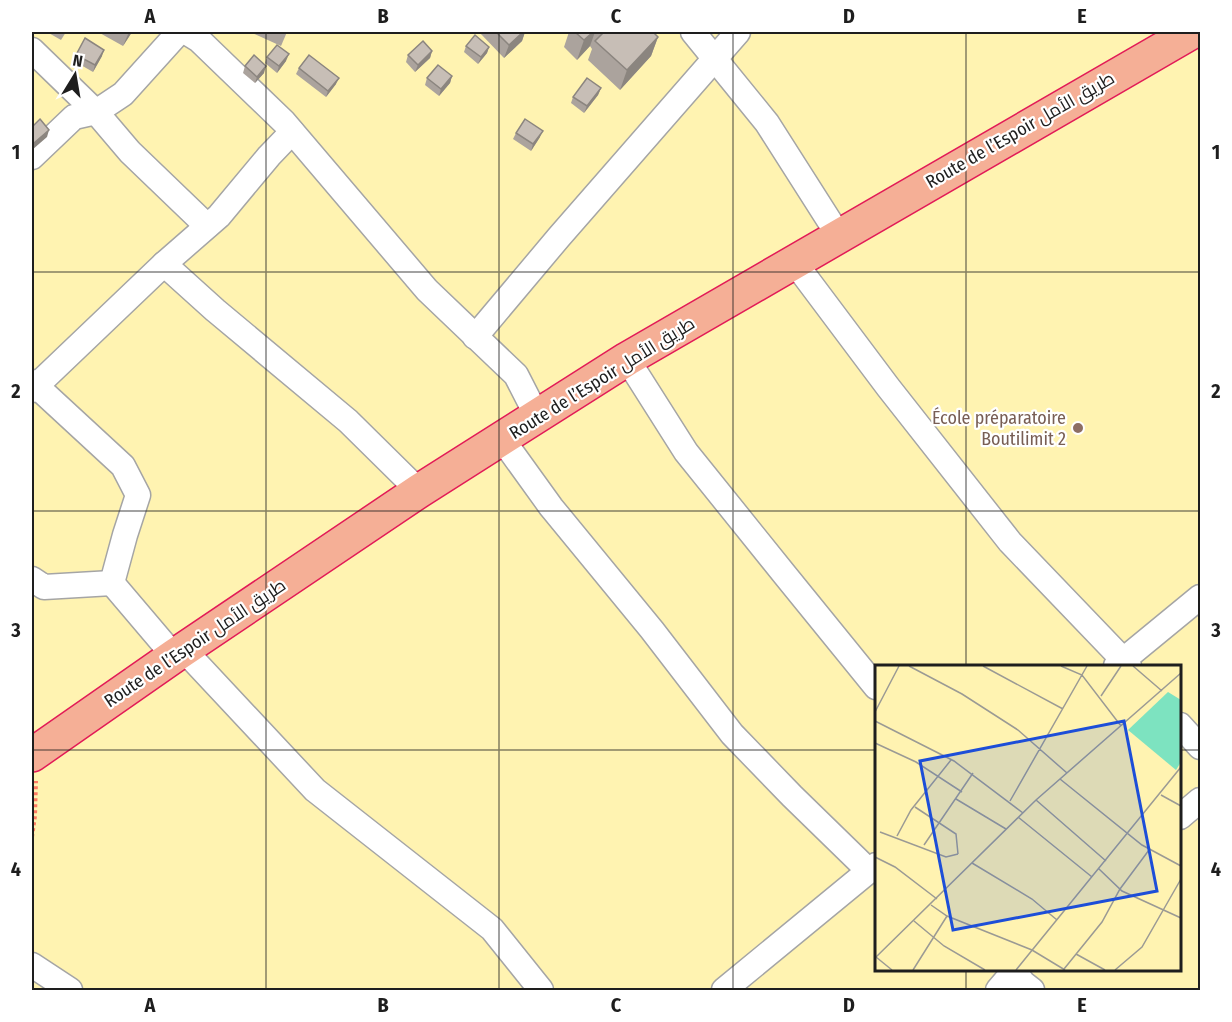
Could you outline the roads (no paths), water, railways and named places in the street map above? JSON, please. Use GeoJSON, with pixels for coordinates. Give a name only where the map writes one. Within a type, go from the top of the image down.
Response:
{"type":"FeatureCollection","features":[{"type":"Feature","properties":{"kind":"highway","name":"Route de l’Espoir طريق الأمل"},"geometry":{"type":"LineString","coordinates":[[35,753],[419,491],[627,358],[1192,32]]}},
{"type":"Feature","properties":{"kind":"street"},"geometry":{"type":"LineString","coordinates":[[32,157],[74,117],[96,112],[123,94],[179,32]]}},
{"type":"Feature","properties":{"kind":"street"},"geometry":{"type":"LineString","coordinates":[[186,32],[199,40],[284,122],[427,290],[516,375],[537,416]]}},
{"type":"Feature","properties":{"kind":"street"},"geometry":{"type":"LineString","coordinates":[[693,32],[767,123],[839,236]]}},
{"type":"Feature","properties":{"kind":"street"},"geometry":{"type":"LineString","coordinates":[[475,337],[738,32]]}},
{"type":"Feature","properties":{"kind":"street"},"geometry":{"type":"LineString","coordinates":[[32,50],[96,112],[130,152],[207,226]]}},
{"type":"Feature","properties":{"kind":"street"},"geometry":{"type":"LineString","coordinates":[[112,583],[138,495],[123,466],[33,386],[219,216],[268,156],[292,132]]}},
{"type":"Feature","properties":{"kind":"street"},"geometry":{"type":"LineString","coordinates":[[795,263],[888,387],[1010,542],[1123,664],[1200,597]]}},
{"type":"Feature","properties":{"kind":"street"},"geometry":{"type":"LineString","coordinates":[[164,264],[215,310],[348,421],[419,491]]}},
{"type":"Feature","properties":{"kind":"street"},"geometry":{"type":"LineString","coordinates":[[627,358],[686,452],[875,686]]}},
{"type":"Feature","properties":{"kind":"street"},"geometry":{"type":"LineString","coordinates":[[502,439],[551,507],[652,630],[732,734],[792,796],[873,868],[724,990]]}},
{"type":"Feature","properties":{"kind":"street"},"geometry":{"type":"LineString","coordinates":[[32,579],[44,587],[112,583],[315,790],[492,929],[541,990]]}},
{"type":"Feature","properties":{"kind":"street"},"geometry":{"type":"LineString","coordinates":[[1181,726],[1200,747]]}},
{"type":"Feature","properties":{"kind":"street"},"geometry":{"type":"LineString","coordinates":[[1181,815],[1200,800]]}},
{"type":"Feature","properties":{"kind":"street"},"geometry":{"type":"LineString","coordinates":[[32,965],[70,990]]}},
{"type":"Feature","properties":{"kind":"street"},"geometry":{"type":"LineString","coordinates":[[998,990],[1013,971]]}},
{"type":"Feature","properties":{"kind":"street"},"geometry":{"type":"LineString","coordinates":[[1015,971],[1023,983],[1032,990]]}},
{"type":"Feature","properties":{"kind":"place","name":"École préparatoire Boutilimit 2"},"geometry":{"type":"Point","coordinates":[1078,428]}}]}
